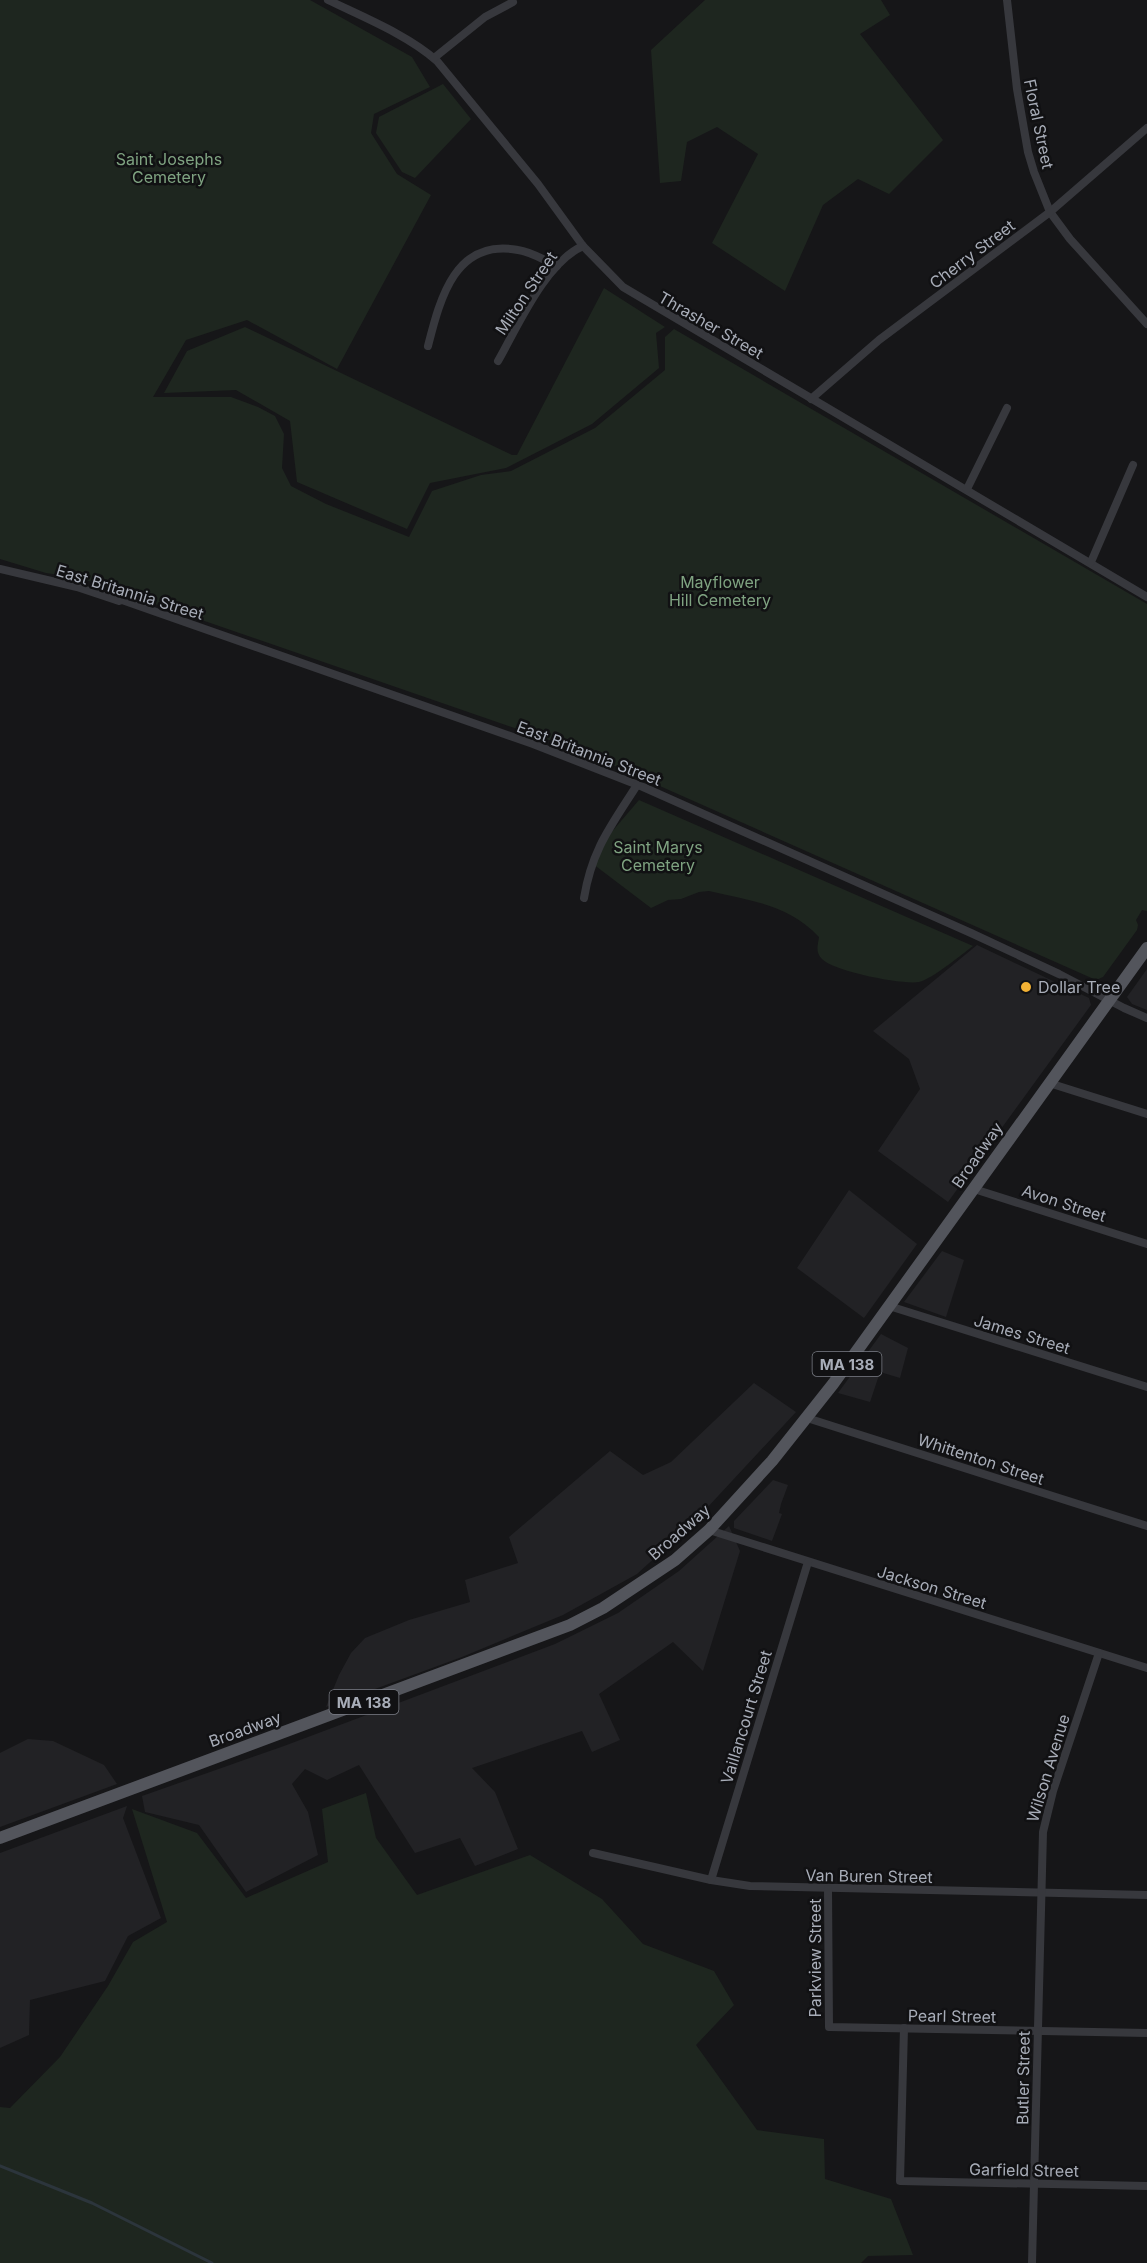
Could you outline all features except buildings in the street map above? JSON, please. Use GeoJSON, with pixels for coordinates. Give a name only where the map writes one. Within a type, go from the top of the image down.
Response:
{"type":"FeatureCollection","features":[{"type":"Feature","properties":{"kind":"main road","name":"Broadway"},"geometry":{"type":"LineString","coordinates":[[0,1838],[570,1625],[603,1608],[675,1560],[709,1530],[765,1469],[807,1418],[1147,948]]}},
{"type":"Feature","properties":{"kind":"street","name":"Thrasher Street"},"geometry":{"type":"LineString","coordinates":[[328,0],[385,28],[434,58],[538,184],[583,246],[616,281],[633,294],[1147,597]]}},
{"type":"Feature","properties":{"kind":"street","name":"Floral Street"},"geometry":{"type":"LineString","coordinates":[[1007,0],[1017,89],[1028,152],[1050,212],[1070,238],[1147,324]]}},
{"type":"Feature","properties":{"kind":"street"},"geometry":{"type":"LineString","coordinates":[[434,58],[485,17],[513,2]]}},
{"type":"Feature","properties":{"kind":"street","name":"Cherry Street"},"geometry":{"type":"LineString","coordinates":[[811,399],[879,340],[1050,212],[1147,128]]}},
{"type":"Feature","properties":{"kind":"street","name":"Milton Street"},"geometry":{"type":"LineString","coordinates":[[498,361],[527,308],[557,266],[568,254],[583,246]]}},
{"type":"Feature","properties":{"kind":"street"},"geometry":{"type":"LineString","coordinates":[[428,346],[435,317],[445,291],[454,274],[468,260],[485,251],[506,248],[525,252],[557,266]]}},
{"type":"Feature","properties":{"kind":"street"},"geometry":{"type":"LineString","coordinates":[[967,489],[1006,408]]}},
{"type":"Feature","properties":{"kind":"street"},"geometry":{"type":"LineString","coordinates":[[1090,562],[1133,465]]}},
{"type":"Feature","properties":{"kind":"street","name":"East Britannia Street"},"geometry":{"type":"LineString","coordinates":[[0,569],[122,600],[533,744],[637,785],[971,933],[1147,1018]]}},
{"type":"Feature","properties":{"kind":"street"},"geometry":{"type":"LineString","coordinates":[[584,898],[588,873],[596,850],[637,785]]}},
{"type":"Feature","properties":{"kind":"street"},"geometry":{"type":"LineString","coordinates":[[1049,1083],[1147,1114]]}},
{"type":"Feature","properties":{"kind":"street","name":"Avon Street"},"geometry":{"type":"LineString","coordinates":[[974,1189],[1147,1244]]}},
{"type":"Feature","properties":{"kind":"street","name":"James Street"},"geometry":{"type":"LineString","coordinates":[[889,1306],[1147,1387]]}},
{"type":"Feature","properties":{"kind":"street","name":"Whittenton Street"},"geometry":{"type":"LineString","coordinates":[[807,1418],[1147,1526]]}},
{"type":"Feature","properties":{"kind":"street","name":"Jackson Street"},"geometry":{"type":"LineString","coordinates":[[709,1530],[1147,1668]]}},
{"type":"Feature","properties":{"kind":"street","name":"Vaillancourt Street"},"geometry":{"type":"LineString","coordinates":[[711,1880],[808,1562]]}},
{"type":"Feature","properties":{"kind":"street","name":"Wilson Avenue"},"geometry":{"type":"LineString","coordinates":[[1041,1893],[1041,1852],[1047,1812],[1099,1653]]}},
{"type":"Feature","properties":{"kind":"street","name":"Van Buren Street"},"geometry":{"type":"LineString","coordinates":[[593,1853],[711,1880],[750,1886],[1147,1895]]}},
{"type":"Feature","properties":{"kind":"street","name":"Parkview Street"},"geometry":{"type":"LineString","coordinates":[[828,1889],[829,2026]]}},
{"type":"Feature","properties":{"kind":"street","name":"Butler Street"},"geometry":{"type":"LineString","coordinates":[[1032,2263],[1041,1893]]}},
{"type":"Feature","properties":{"kind":"street","name":"Pearl Street"},"geometry":{"type":"LineString","coordinates":[[829,2026],[1147,2033]]}},
{"type":"Feature","properties":{"kind":"street","name":"Garfield Street"},"geometry":{"type":"LineString","coordinates":[[904,2028],[900,2181],[1147,2186]]}},
{"type":"Feature","properties":{"kind":"shaded area"},"geometry":{"type":"Polygon","coordinates":[[[977,945],[1089,998],[1091,1005],[948,1202],[878,1151],[920,1089],[909,1059],[873,1031],[977,945]]]}},
{"type":"Feature","properties":{"kind":"shaded area"},"geometry":{"type":"Polygon","coordinates":[[[1147,969],[1147,1010],[1132,1004],[1127,997],[1147,969]]]}},
{"type":"Feature","properties":{"kind":"shaded area"},"geometry":{"type":"Polygon","coordinates":[[[849,1190],[917,1244],[864,1318],[797,1268],[849,1190]]]}},
{"type":"Feature","properties":{"kind":"shaded area"},"geometry":{"type":"Polygon","coordinates":[[[942,1251],[964,1260],[946,1317],[904,1302],[942,1251]]]}},
{"type":"Feature","properties":{"kind":"shaded area"},"geometry":{"type":"Polygon","coordinates":[[[881,1334],[908,1348],[900,1378],[880,1372],[870,1402],[838,1393],[881,1334]]]}},
{"type":"Feature","properties":{"kind":"shaded area"},"geometry":{"type":"Polygon","coordinates":[[[754,1383],[796,1412],[693,1523],[637,1574],[563,1615],[462,1657],[326,1707],[351,1653],[365,1638],[409,1620],[470,1602],[465,1580],[518,1563],[509,1537],[610,1451],[643,1475],[671,1462],[754,1383]]]}},
{"type":"Feature","properties":{"kind":"shaded area"},"geometry":{"type":"Polygon","coordinates":[[[773,1480],[788,1485],[779,1513],[782,1514],[772,1541],[734,1528],[734,1521],[773,1480]]]}},
{"type":"Feature","properties":{"kind":"shaded area"},"geometry":{"type":"Polygon","coordinates":[[[729,1526],[740,1551],[703,1671],[673,1642],[599,1694],[620,1740],[592,1752],[582,1731],[472,1768],[495,1792],[518,1849],[475,1866],[460,1838],[415,1853],[359,1765],[327,1780],[305,1769],[292,1784],[308,1812],[318,1855],[246,1892],[199,1825],[145,1812],[142,1796],[284,1746],[555,1644],[618,1613],[679,1571],[729,1526]]]}},
{"type":"Feature","properties":{"kind":"shaded area"},"geometry":{"type":"Polygon","coordinates":[[[28,1739],[53,1741],[104,1765],[117,1784],[0,1827],[0,1753],[28,1739]]]}},
{"type":"Feature","properties":{"kind":"shaded area"},"geometry":{"type":"Polygon","coordinates":[[[127,1806],[123,1818],[161,1918],[128,1936],[105,1981],[30,2000],[29,2035],[0,2048],[0,1853],[127,1806]]]}},
{"type":"Feature","properties":{"kind":"green space","name":"Mayflower Hill Cemetery"},"geometry":{"type":"Polygon","coordinates":[[[0,0],[310,0],[412,57],[430,87],[374,114],[371,133],[397,174],[431,195],[337,369],[247,320],[186,340],[153,397],[231,397],[275,416],[284,434],[282,468],[291,486],[326,504],[409,537],[432,491],[481,475],[511,471],[595,428],[665,370],[665,337],[674,329],[1147,604],[1147,911],[1142,910],[1136,920],[1137,930],[1103,977],[1096,980],[581,751],[80,578],[46,573],[0,559],[0,0]]]}},
{"type":"Feature","properties":{"kind":"green space"},"geometry":{"type":"Polygon","coordinates":[[[705,0],[881,0],[890,15],[860,34],[943,140],[889,194],[858,179],[823,205],[785,291],[712,243],[758,154],[717,127],[687,142],[681,181],[660,183],[651,50],[705,0]]]}},
{"type":"Feature","properties":{"kind":"green space"},"geometry":{"type":"Polygon","coordinates":[[[443,84],[471,119],[415,178],[402,172],[376,133],[379,117],[443,84]]]}},
{"type":"Feature","properties":{"kind":"green space"},"geometry":{"type":"Polygon","coordinates":[[[604,288],[665,327],[656,333],[659,368],[592,424],[506,468],[430,483],[407,529],[297,482],[290,421],[236,390],[164,393],[187,351],[245,327],[512,455],[517,455],[604,288]]]}},
{"type":"Feature","properties":{"kind":"green space","name":"Saint Marys Cemetery"},"geometry":{"type":"Polygon","coordinates":[[[639,800],[973,946],[925,980],[898,981],[868,976],[829,964],[818,954],[819,937],[795,917],[768,905],[709,891],[681,899],[668,900],[651,908],[593,864],[604,841],[639,800]]]}},
{"type":"Feature","properties":{"kind":"green space"},"geometry":{"type":"Polygon","coordinates":[[[366,1793],[376,1838],[417,1895],[530,1855],[602,1899],[643,1944],[714,1971],[734,2005],[696,2045],[757,2130],[824,2139],[825,2179],[891,2199],[913,2255],[868,2256],[861,2263],[0,2263],[0,2107],[10,2108],[60,2057],[108,1986],[133,1942],[167,1922],[132,1809],[197,1833],[246,1898],[328,1862],[322,1809],[366,1793]]]}},
{"type":"Feature","properties":{"kind":"waterway"},"geometry":{"type":"LineString","coordinates":[[0,2166],[92,2203],[212,2263]]}},
{"type":"Feature","properties":{"kind":"place","name":"Dollar Tree"},"geometry":{"type":"Point","coordinates":[1026,987]}},
{"type":"Feature","properties":{"kind":"park label","name":"Saint Josephs Cemetery"},"geometry":{"type":"Point","coordinates":[169,168]}}]}
